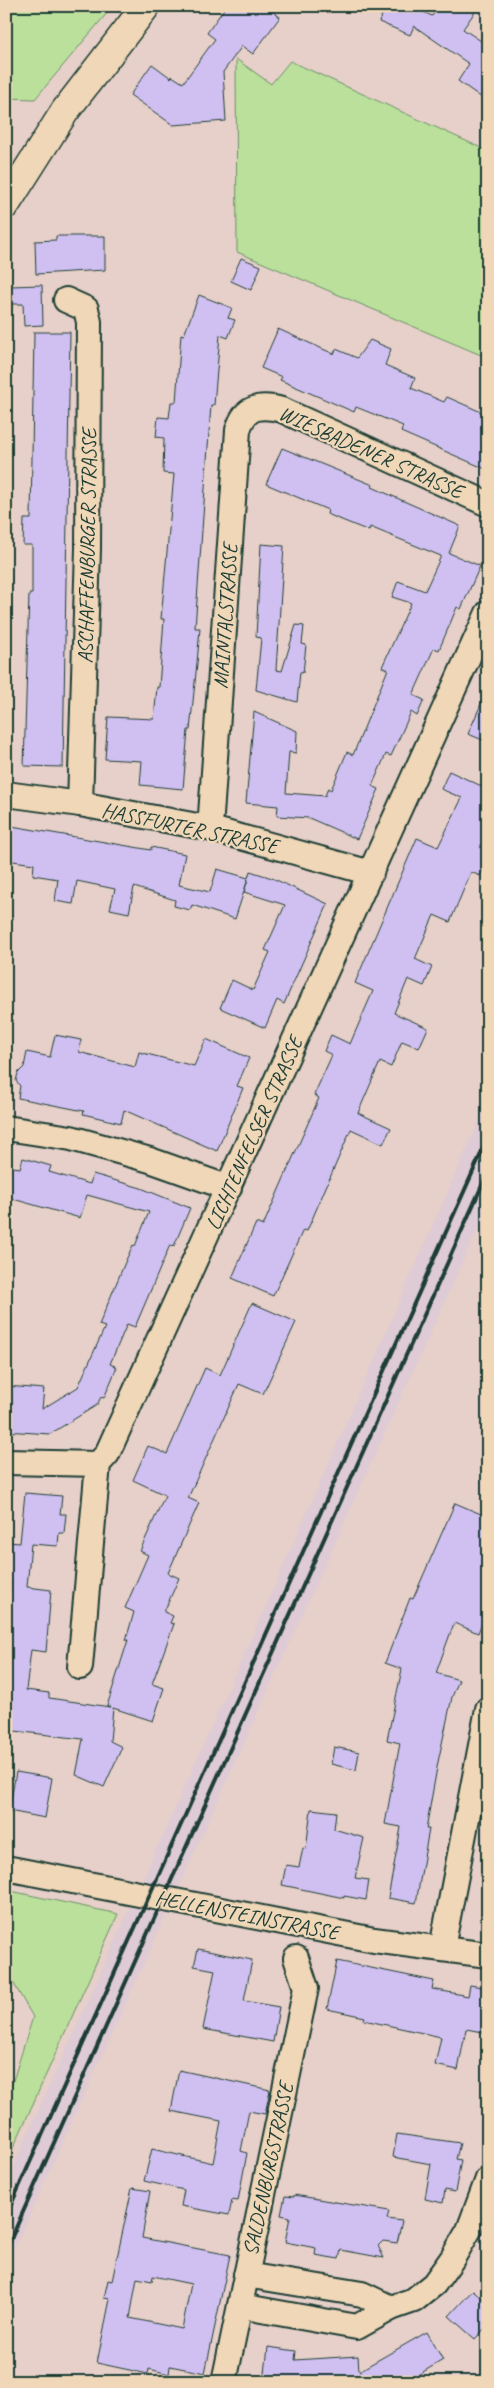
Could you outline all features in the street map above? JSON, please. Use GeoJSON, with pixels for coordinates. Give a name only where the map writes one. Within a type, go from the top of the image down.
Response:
{"type":"FeatureCollection","features":[{"type":"Feature","properties":{"kind":"main road"},"geometry":{"type":"LineString","coordinates":[[6,204],[65,111],[146,6]]}},
{"type":"Feature","properties":{"kind":"street","name":"ASCHAFFENBURGER STRASSE"},"geometry":{"type":"LineString","coordinates":[[66,300],[86,309],[89,322],[88,549],[80,804]]}},
{"type":"Feature","properties":{"kind":"street","name":"WIESBADENER STRASSE"},"geometry":{"type":"LineString","coordinates":[[252,409],[267,406],[282,410],[488,504]]}},
{"type":"Feature","properties":{"kind":"street","name":"MAINTALSTRASSE"},"geometry":{"type":"LineString","coordinates":[[208,828],[212,805],[238,430],[241,418],[252,409]]}},
{"type":"Feature","properties":{"kind":"street","name":"LICHTENFELSER STRASSE"},"geometry":{"type":"LineString","coordinates":[[80,1667],[98,1464],[107,1454],[229,1188],[488,613]]}},
{"type":"Feature","properties":{"kind":"street","name":"HASSFURTER STRASSE"},"geometry":{"type":"LineString","coordinates":[[6,794],[80,804],[208,828],[371,873]]}},
{"type":"Feature","properties":{"kind":"street"},"geometry":{"type":"LineString","coordinates":[[6,1128],[80,1140],[150,1160],[229,1188]]}},
{"type":"Feature","properties":{"kind":"street"},"geometry":{"type":"LineString","coordinates":[[6,1462],[98,1464]]}},
{"type":"Feature","properties":{"kind":"street"},"geometry":{"type":"LineString","coordinates":[[442,1948],[488,1709]]}},
{"type":"Feature","properties":{"kind":"street","name":"HELLENSTEINSTRASSE"},"geometry":{"type":"LineString","coordinates":[[6,1868],[374,1940],[442,1948],[488,1956]]}},
{"type":"Feature","properties":{"kind":"street","name":"SALDENBURGSTRASSE"},"geometry":{"type":"LineString","coordinates":[[224,2382],[306,1988],[296,1958]]}},
{"type":"Feature","properties":{"kind":"street"},"geometry":{"type":"LineString","coordinates":[[240,2306],[358,2327],[391,2308],[414,2300],[434,2284],[469,2230],[488,2179]]}},
{"type":"Feature","properties":{"kind":"street"},"geometry":{"type":"LineString","coordinates":[[246,2275],[362,2294],[391,2308]]}},
{"type":"Feature","properties":{"kind":"shaded area"},"geometry":{"type":"Polygon","coordinates":[[[488,1100],[488,1206],[6,2267],[6,2182],[257,1626],[488,1100]]]}},
{"type":"Feature","properties":{"kind":"green space"},"geometry":{"type":"Polygon","coordinates":[[[6,6],[113,6],[35,99],[6,98],[6,6]]]}},
{"type":"Feature","properties":{"kind":"green space"},"geometry":{"type":"Polygon","coordinates":[[[236,59],[271,84],[290,61],[488,151],[488,358],[237,252],[236,59]]]}},
{"type":"Feature","properties":{"kind":"green space"},"geometry":{"type":"Polygon","coordinates":[[[6,1890],[118,1914],[6,2164],[6,2103],[33,2017],[6,1970],[6,1890]]]}},
{"type":"Feature","properties":{"kind":"building"},"geometry":{"type":"Polygon","coordinates":[[[226,6],[265,6],[280,17],[253,54],[242,46],[223,72],[226,121],[173,125],[130,95],[152,64],[171,78],[172,76],[183,83],[215,39],[207,33],[226,6]]]}},
{"type":"Feature","properties":{"kind":"building"},"geometry":{"type":"Polygon","coordinates":[[[386,6],[410,6],[432,16],[439,6],[479,6],[463,29],[484,43],[488,37],[488,102],[458,81],[469,64],[414,26],[410,35],[379,22],[386,6]]]}},
{"type":"Feature","properties":{"kind":"building"},"geometry":{"type":"Polygon","coordinates":[[[56,236],[105,236],[105,270],[36,274],[35,241],[56,240],[56,236]]]}},
{"type":"Feature","properties":{"kind":"building"},"geometry":{"type":"Polygon","coordinates":[[[241,258],[261,266],[251,290],[231,281],[241,258]]]}},
{"type":"Feature","properties":{"kind":"building"},"geometry":{"type":"Polygon","coordinates":[[[42,285],[43,325],[24,326],[23,304],[11,304],[10,286],[42,285]]]}},
{"type":"Feature","properties":{"kind":"building"},"geometry":{"type":"Polygon","coordinates":[[[199,295],[232,308],[228,318],[235,320],[228,338],[220,335],[214,405],[211,405],[195,628],[200,628],[183,789],[140,785],[142,761],[105,759],[108,717],[154,719],[157,687],[159,687],[164,619],[161,619],[174,474],[163,473],[164,438],[156,437],[158,417],[169,418],[171,402],[176,402],[181,334],[184,335],[199,295]]]}},
{"type":"Feature","properties":{"kind":"building"},"geometry":{"type":"Polygon","coordinates":[[[278,329],[334,354],[336,349],[357,358],[370,340],[391,349],[385,365],[415,378],[411,388],[444,402],[447,397],[488,415],[488,470],[401,432],[403,426],[356,407],[354,412],[280,380],[282,377],[261,368],[278,329]]]}},
{"type":"Feature","properties":{"kind":"building"},"geometry":{"type":"Polygon","coordinates":[[[34,332],[70,332],[63,767],[24,766],[29,594],[32,594],[32,545],[23,545],[24,519],[31,519],[34,332]]]}},
{"type":"Feature","properties":{"kind":"building"},"geometry":{"type":"Polygon","coordinates":[[[282,448],[373,485],[372,487],[460,526],[449,553],[480,566],[461,609],[457,607],[439,650],[434,648],[413,695],[424,700],[417,716],[411,712],[391,756],[386,754],[372,786],[379,789],[357,839],[309,818],[277,816],[278,806],[246,803],[254,712],[297,731],[296,753],[289,752],[286,793],[325,796],[328,788],[331,790],[347,752],[353,755],[388,669],[382,667],[411,603],[392,597],[398,581],[425,591],[441,556],[370,527],[369,531],[327,514],[328,510],[266,484],[282,448]]]}},
{"type":"Feature","properties":{"kind":"building"},"geometry":{"type":"Polygon","coordinates":[[[261,544],[284,546],[276,670],[282,671],[296,625],[304,626],[302,644],[306,645],[303,673],[300,672],[297,702],[256,690],[261,638],[256,637],[261,544]]]}},
{"type":"Feature","properties":{"kind":"building"},"geometry":{"type":"Polygon","coordinates":[[[488,688],[488,742],[468,734],[488,688]]]}},
{"type":"Feature","properties":{"kind":"building"},"geometry":{"type":"Polygon","coordinates":[[[449,771],[488,789],[488,860],[480,876],[471,872],[450,922],[434,915],[415,959],[432,967],[424,986],[408,979],[394,1013],[428,1028],[419,1048],[402,1041],[391,1067],[380,1062],[358,1113],[391,1128],[383,1144],[351,1129],[307,1231],[303,1230],[273,1296],[232,1278],[256,1223],[263,1226],[319,1098],[314,1095],[332,1055],[324,1051],[331,1035],[350,1044],[373,991],[355,983],[417,838],[438,847],[462,798],[441,789],[449,771]]]}},
{"type":"Feature","properties":{"kind":"building"},"geometry":{"type":"Polygon","coordinates":[[[6,825],[185,854],[179,885],[210,892],[217,869],[248,878],[250,871],[272,878],[328,904],[284,1004],[277,1000],[265,1028],[220,1008],[232,980],[253,990],[270,952],[265,950],[285,905],[244,892],[248,879],[235,919],[192,905],[190,910],[174,906],[175,900],[134,887],[129,913],[110,909],[115,889],[77,881],[73,904],[55,901],[58,879],[33,875],[34,864],[6,860],[6,825]]]}},
{"type":"Feature","properties":{"kind":"building"},"geometry":{"type":"Polygon","coordinates":[[[55,1035],[81,1040],[79,1052],[135,1067],[139,1052],[194,1066],[206,1039],[249,1058],[237,1086],[243,1088],[217,1151],[124,1110],[121,1123],[83,1114],[84,1111],[18,1098],[20,1086],[16,1081],[18,1073],[24,1067],[27,1052],[50,1057],[55,1035]]]}},
{"type":"Feature","properties":{"kind":"building"},"geometry":{"type":"Polygon","coordinates":[[[23,1158],[51,1166],[49,1172],[90,1184],[93,1174],[141,1188],[190,1208],[174,1246],[170,1245],[135,1327],[127,1324],[110,1364],[117,1367],[104,1398],[101,1397],[97,1405],[50,1434],[6,1431],[6,1386],[44,1389],[42,1409],[78,1387],[105,1327],[99,1325],[126,1260],[133,1245],[135,1246],[149,1212],[87,1195],[80,1218],[6,1197],[6,1166],[20,1168],[23,1158]]]}},
{"type":"Feature","properties":{"kind":"building"},"geometry":{"type":"Polygon","coordinates":[[[252,1303],[296,1322],[263,1394],[239,1384],[188,1498],[199,1503],[168,1573],[179,1578],[164,1612],[173,1616],[170,1623],[174,1624],[152,1684],[164,1688],[153,1721],[113,1708],[110,1741],[122,1747],[104,1787],[76,1775],[83,1739],[6,1730],[6,1625],[11,1583],[6,1583],[7,1542],[20,1543],[25,1493],[62,1496],[60,1514],[66,1514],[64,1533],[59,1533],[58,1546],[31,1544],[27,1587],[51,1590],[46,1652],[31,1650],[26,1690],[49,1693],[49,1698],[110,1707],[107,1706],[128,1640],[126,1640],[134,1612],[125,1608],[148,1555],[140,1551],[165,1495],[133,1480],[148,1446],[167,1454],[205,1368],[220,1375],[252,1303]]]}},
{"type":"Feature","properties":{"kind":"building"},"geometry":{"type":"Polygon","coordinates":[[[455,1503],[488,1517],[488,1608],[478,1633],[454,1623],[436,1673],[459,1680],[452,1697],[438,1762],[426,1829],[429,1829],[416,1903],[388,1898],[401,1827],[385,1824],[400,1743],[387,1740],[402,1669],[385,1663],[410,1598],[413,1599],[455,1503]]]}},
{"type":"Feature","properties":{"kind":"building"},"geometry":{"type":"Polygon","coordinates":[[[334,1747],[359,1752],[356,1770],[331,1764],[334,1747]]]}},
{"type":"Feature","properties":{"kind":"building"},"geometry":{"type":"Polygon","coordinates":[[[16,1772],[52,1778],[45,1818],[9,1811],[16,1772]]]}},
{"type":"Feature","properties":{"kind":"building"},"geometry":{"type":"Polygon","coordinates":[[[311,1809],[336,1812],[334,1829],[364,1838],[355,1878],[369,1880],[366,1900],[344,1896],[344,1898],[282,1885],[286,1865],[299,1867],[303,1848],[306,1849],[311,1809]]]}},
{"type":"Feature","properties":{"kind":"building"},"geometry":{"type":"Polygon","coordinates":[[[198,1949],[252,1960],[244,2001],[279,2007],[273,2042],[203,2029],[215,1970],[194,1966],[198,1949]]]}},
{"type":"Feature","properties":{"kind":"building"},"geometry":{"type":"Polygon","coordinates":[[[337,1961],[434,1981],[432,1989],[468,1996],[470,1985],[488,1988],[488,2033],[466,2029],[458,2070],[435,2065],[441,2037],[364,2020],[365,2017],[327,2009],[337,1961]]]}},
{"type":"Feature","properties":{"kind":"building"},"geometry":{"type":"Polygon","coordinates":[[[179,2070],[270,2090],[265,2114],[249,2111],[241,2151],[247,2153],[238,2201],[232,2200],[229,2215],[181,2206],[184,2190],[144,2181],[152,2149],[213,2163],[221,2121],[171,2111],[179,2070]]]}},
{"type":"Feature","properties":{"kind":"building"},"geometry":{"type":"Polygon","coordinates":[[[397,2134],[460,2143],[456,2159],[461,2160],[455,2192],[445,2190],[443,2203],[425,2199],[431,2164],[393,2157],[397,2134]]]}},
{"type":"Feature","properties":{"kind":"building"},"geometry":{"type":"Polygon","coordinates":[[[132,2188],[150,2191],[142,2238],[230,2255],[205,2373],[170,2366],[169,2374],[149,2369],[148,2374],[97,2363],[110,2299],[104,2298],[108,2280],[112,2281],[132,2188]],[[153,2276],[152,2281],[137,2278],[130,2318],[182,2329],[191,2284],[153,2276]]]}},
{"type":"Feature","properties":{"kind":"building"},"geometry":{"type":"Polygon","coordinates":[[[294,2195],[389,2211],[387,2219],[402,2221],[397,2243],[383,2241],[378,2246],[384,2258],[341,2250],[339,2259],[315,2255],[316,2248],[285,2242],[290,2217],[281,2215],[285,2196],[294,2197],[294,2195]]]}},
{"type":"Feature","properties":{"kind":"building"},"geometry":{"type":"Polygon","coordinates":[[[473,2290],[488,2303],[488,2325],[475,2339],[449,2316],[473,2290]]]}},
{"type":"Feature","properties":{"kind":"building"},"geometry":{"type":"Polygon","coordinates":[[[427,2332],[443,2360],[406,2382],[264,2382],[268,2347],[296,2351],[295,2360],[358,2356],[359,2371],[427,2332]]]}},
{"type":"Feature","properties":{"kind":"railway"},"geometry":{"type":"LineString","coordinates":[[6,2216],[488,1138]]}},
{"type":"Feature","properties":{"kind":"railway"},"geometry":{"type":"LineString","coordinates":[[6,2250],[488,1172]]}}]}
